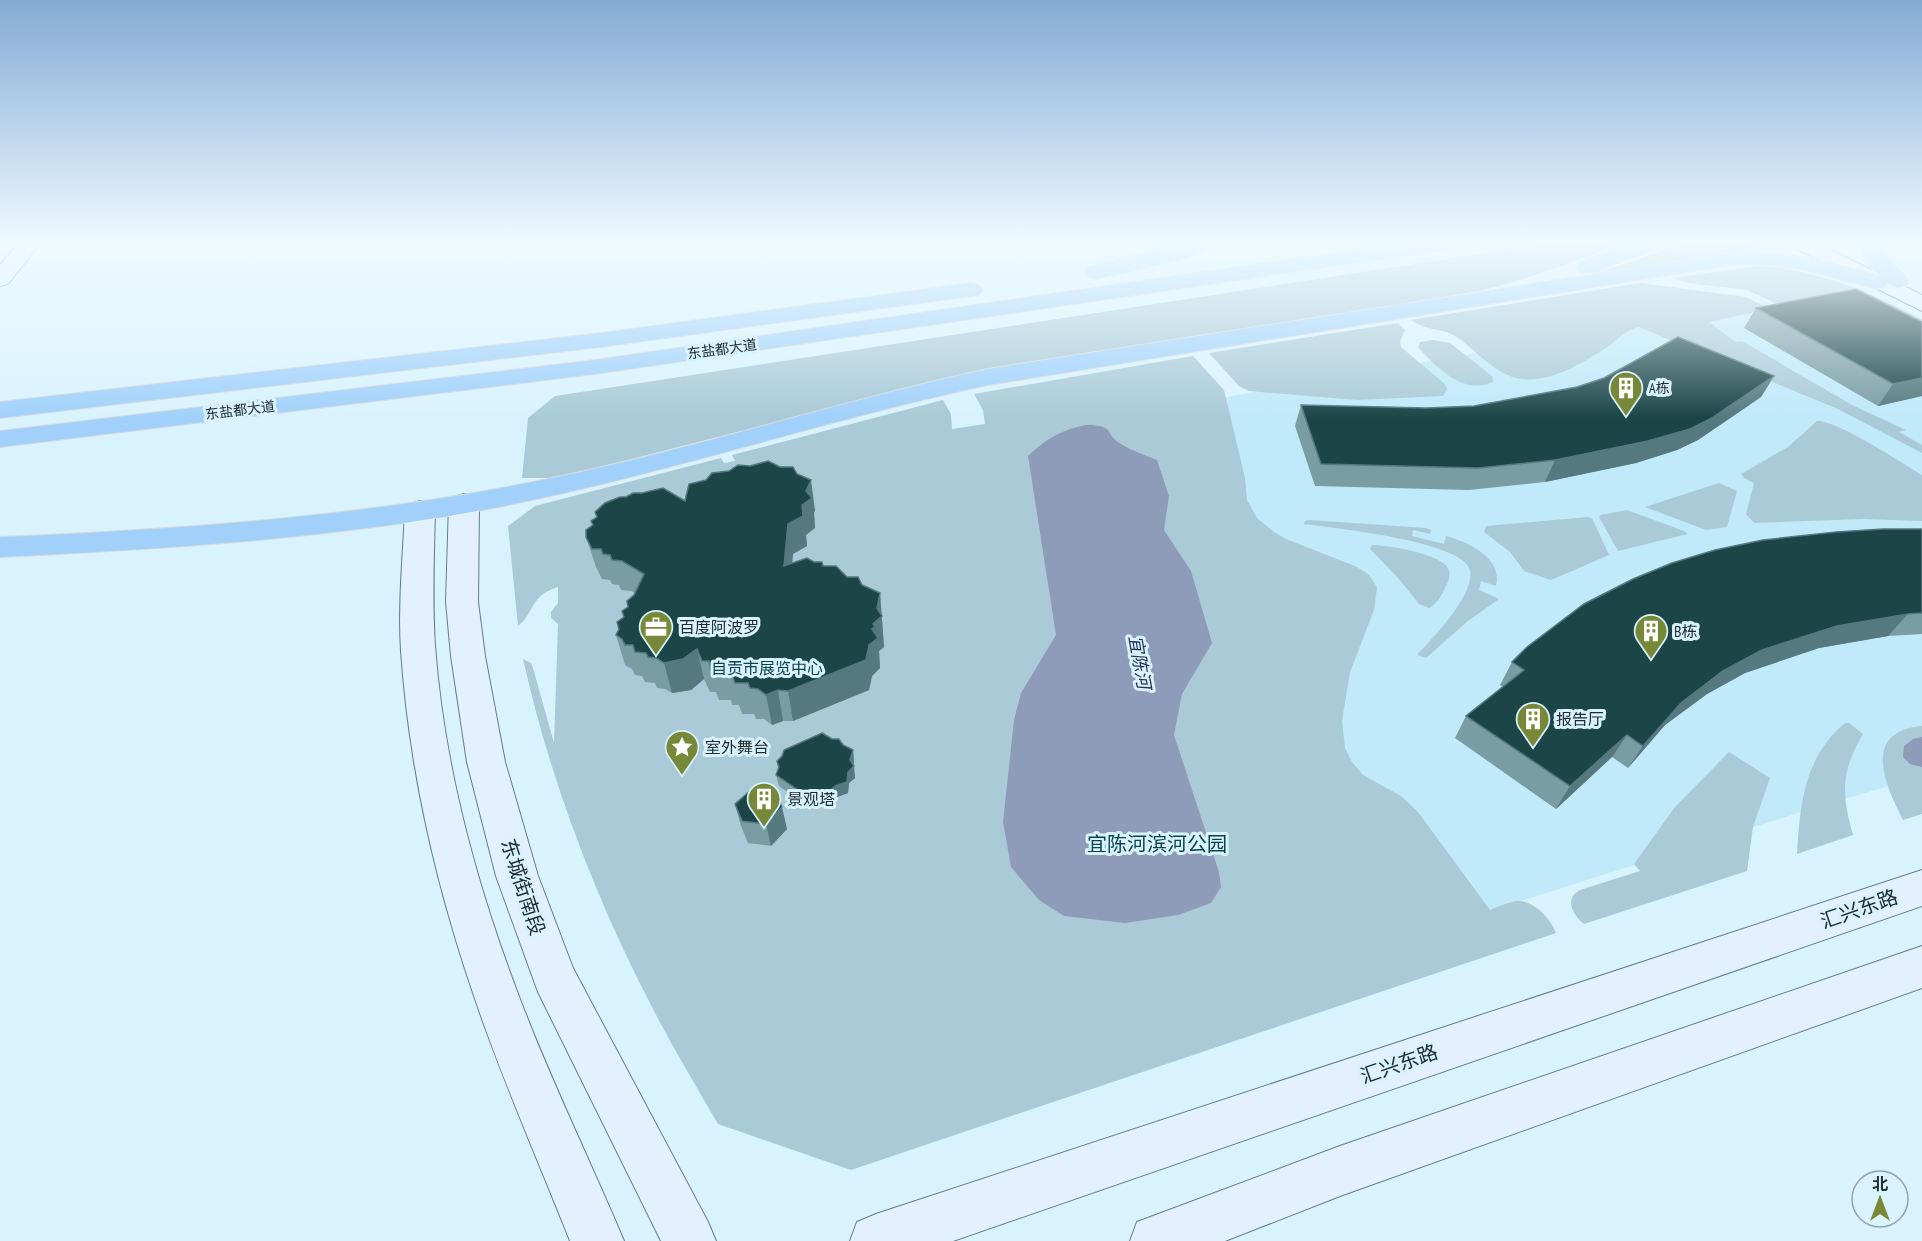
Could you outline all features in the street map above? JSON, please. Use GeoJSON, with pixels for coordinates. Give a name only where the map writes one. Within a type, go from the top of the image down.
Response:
{"type":"FeatureCollection","features":[{"type":"Feature","properties":{"kind":"highway","name":"东盐都大道"},"geometry":{"type":"LineString","coordinates":[[0,410],[601,340],[881,302]]}},
{"type":"Feature","properties":{"kind":"highway","name":"东盐都大道"},"geometry":{"type":"LineString","coordinates":[[0,438],[595,367],[1044,302]]}},
{"type":"Feature","properties":{"kind":"highway"},"geometry":{"type":"LineString","coordinates":[[0,547],[224,536],[464,503],[559,486],[945,386],[1085,361],[1457,302]]}},
{"type":"Feature","properties":{"kind":"main road","name":"东城街南段"},"geometry":{"type":"LineString","coordinates":[[464,503],[462,602],[468,656],[486,762],[517,876],[554,977],[689,1241]]}},
{"type":"Feature","properties":{"kind":"main road"},"geometry":{"type":"LineString","coordinates":[[420,510],[416,611],[420,668],[437,790],[464,896],[497,999],[597,1241]]}},
{"type":"Feature","properties":{"kind":"main road","name":"汇兴东路"},"geometry":{"type":"LineString","coordinates":[[876,1241],[1922,888]]}},
{"type":"Feature","properties":{"kind":"main road"},"geometry":{"type":"LineString","coordinates":[[1156,1241],[1340,1171],[1922,967]]}},
{"type":"Feature","properties":{"kind":"shaded area"},"geometry":{"type":"Polygon","coordinates":[[[1767,302],[1866,302],[1922,331],[1922,776],[1801,812],[1357,953],[1220,398],[1767,302]]]}},
{"type":"Feature","properties":{"kind":"green space"},"geometry":{"type":"Polygon","coordinates":[[[1168,302],[1414,302],[1007,369],[789,419],[557,478],[522,478],[528,418],[555,396],[1168,302]]]}},
{"type":"Feature","properties":{"kind":"green space"},"geometry":{"type":"Polygon","coordinates":[[[1523,302],[1756,302],[1770,309],[1709,322],[1735,342],[1742,341],[1852,405],[1906,430],[1899,432],[1922,445],[1922,453],[1838,409],[1639,327],[1628,331],[1606,348],[1569,369],[1545,378],[1521,379],[1503,373],[1453,335],[1411,320],[1523,302]]]}},
{"type":"Feature","properties":{"kind":"green space"},"geometry":{"type":"Polygon","coordinates":[[[1773,302],[1887,302],[1922,319],[1922,337],[1784,307],[1773,302]]]}},
{"type":"Feature","properties":{"kind":"green space"},"geometry":{"type":"Polygon","coordinates":[[[1398,323],[1405,330],[1400,342],[1401,347],[1445,384],[1447,389],[1443,396],[1357,400],[1249,391],[1239,386],[1209,353],[1398,323]]]}},
{"type":"Feature","properties":{"kind":"green space"},"geometry":{"type":"Polygon","coordinates":[[[1433,340],[1450,343],[1492,376],[1493,382],[1472,385],[1461,382],[1442,371],[1418,347],[1420,342],[1433,340]]]}},
{"type":"Feature","properties":{"kind":"green space"},"geometry":{"type":"Polygon","coordinates":[[[1193,356],[1224,390],[1245,478],[1247,500],[1257,518],[1286,539],[1357,567],[1369,575],[1377,587],[1374,610],[1350,672],[1342,721],[1345,748],[1352,762],[1363,775],[1401,796],[1418,812],[1490,910],[1517,901],[1530,904],[1546,916],[1556,933],[851,1170],[718,1124],[668,1038],[632,968],[594,882],[561,794],[523,659],[531,663],[533,668],[554,743],[558,624],[551,618],[551,612],[558,603],[558,587],[542,595],[518,626],[508,526],[535,506],[721,458],[724,463],[735,461],[732,455],[943,400],[951,414],[952,429],[985,424],[983,410],[974,394],[1193,356]]]}},
{"type":"Feature","properties":{"kind":"green space"},"geometry":{"type":"Polygon","coordinates":[[[1817,421],[1826,422],[1853,434],[1922,475],[1922,521],[1863,519],[1754,523],[1746,514],[1754,483],[1741,474],[1788,447],[1817,421]]]}},
{"type":"Feature","properties":{"kind":"green space"},"geometry":{"type":"Polygon","coordinates":[[[1719,483],[1737,491],[1727,527],[1706,530],[1645,507],[1719,483]]]}},
{"type":"Feature","properties":{"kind":"green space"},"geometry":{"type":"Polygon","coordinates":[[[1627,510],[1688,534],[1618,551],[1599,517],[1627,510]]]}},
{"type":"Feature","properties":{"kind":"green space"},"geometry":{"type":"Polygon","coordinates":[[[1592,518],[1609,555],[1551,580],[1524,571],[1510,552],[1484,532],[1486,526],[1592,518]]]}},
{"type":"Feature","properties":{"kind":"green space"},"geometry":{"type":"Polygon","coordinates":[[[1309,520],[1426,528],[1431,530],[1430,534],[1413,530],[1412,536],[1444,544],[1446,536],[1464,542],[1482,553],[1494,567],[1497,576],[1496,586],[1481,581],[1479,590],[1499,599],[1468,621],[1426,658],[1417,655],[1451,616],[1466,591],[1470,580],[1470,570],[1462,560],[1445,551],[1422,544],[1304,524],[1309,520]]]}},
{"type":"Feature","properties":{"kind":"green space"},"geometry":{"type":"Polygon","coordinates":[[[1372,545],[1413,551],[1443,563],[1448,568],[1449,577],[1437,602],[1429,608],[1419,604],[1370,549],[1372,545]]]}},
{"type":"Feature","properties":{"kind":"green space"},"geometry":{"type":"Polygon","coordinates":[[[1845,723],[1849,723],[1863,734],[1850,760],[1845,783],[1846,806],[1853,835],[1797,854],[1803,800],[1813,766],[1831,736],[1845,723]]]}},
{"type":"Feature","properties":{"kind":"green space"},"geometry":{"type":"Polygon","coordinates":[[[1922,726],[1922,814],[1903,820],[1885,776],[1884,749],[1891,738],[1903,730],[1922,726]]]}},
{"type":"Feature","properties":{"kind":"green space"},"geometry":{"type":"Polygon","coordinates":[[[1729,752],[1770,778],[1753,827],[1747,871],[1584,924],[1573,911],[1571,902],[1575,894],[1580,890],[1640,871],[1634,864],[1675,807],[1729,752]]]}},
{"type":"Feature","properties":{"kind":"water","name":"宜陈河"},"geometry":{"type":"Polygon","coordinates":[[[1086,425],[1106,428],[1121,444],[1157,460],[1169,496],[1164,530],[1191,571],[1212,643],[1182,694],[1174,735],[1219,872],[1221,887],[1211,903],[1178,915],[1125,923],[1064,916],[1039,900],[1011,867],[1003,822],[1014,720],[1021,693],[1056,635],[1028,456],[1054,436],[1086,425]]]}},
{"type":"Feature","properties":{"kind":"water"},"geometry":{"type":"Polygon","coordinates":[[[1922,737],[1922,767],[1910,764],[1903,757],[1904,746],[1913,739],[1922,737]]]}},
{"type":"Feature","properties":{"kind":"building"},"geometry":{"type":"Polygon","coordinates":[[[1788,302],[1882,302],[1922,322],[1922,378],[1893,384],[1756,308],[1788,302]]]}},
{"type":"Feature","properties":{"kind":"building","name":"A栋"},"geometry":{"type":"Polygon","coordinates":[[[1678,337],[1774,376],[1710,419],[1690,429],[1648,441],[1555,460],[1478,468],[1321,464],[1301,405],[1426,408],[1474,406],[1577,387],[1604,378],[1678,337]]]}},
{"type":"Feature","properties":{"kind":"building"},"geometry":{"type":"Polygon","coordinates":[[[768,461],[780,467],[793,467],[797,474],[811,480],[806,491],[812,498],[802,505],[803,516],[788,524],[784,566],[807,558],[814,562],[822,562],[823,566],[836,566],[847,577],[858,577],[862,585],[880,593],[877,608],[882,616],[873,624],[875,627],[872,629],[878,638],[869,645],[866,660],[788,691],[778,690],[766,695],[758,689],[750,688],[748,683],[735,683],[732,675],[726,675],[724,670],[711,670],[709,661],[702,661],[697,649],[683,659],[664,663],[656,658],[648,657],[646,653],[635,652],[633,645],[625,645],[616,635],[619,629],[617,622],[624,617],[622,611],[628,607],[627,601],[634,595],[644,574],[622,561],[612,560],[610,555],[603,554],[601,549],[592,549],[586,537],[586,530],[593,525],[591,521],[597,517],[595,512],[605,503],[620,497],[663,488],[685,501],[689,484],[706,480],[712,473],[729,471],[738,465],[750,466],[768,461]]]}},
{"type":"Feature","properties":{"kind":"building","name":"B栋"},"geometry":{"type":"Polygon","coordinates":[[[1883,529],[1922,529],[1922,613],[1837,626],[1762,650],[1723,671],[1681,703],[1643,746],[1627,735],[1570,786],[1466,716],[1524,670],[1512,662],[1527,647],[1584,604],[1633,579],[1672,563],[1715,550],[1763,540],[1883,529]]]}},
{"type":"Feature","properties":{"kind":"building"},"geometry":{"type":"Polygon","coordinates":[[[822,733],[832,739],[839,739],[843,745],[853,750],[850,760],[854,766],[848,772],[847,782],[835,786],[828,793],[819,791],[807,796],[776,775],[779,767],[777,761],[784,750],[822,733]]]}},
{"type":"Feature","properties":{"kind":"building"},"geometry":{"type":"Polygon","coordinates":[[[752,789],[775,792],[782,807],[766,824],[742,821],[735,804],[752,789]]]}},
{"type":"Feature","properties":{"kind":"place","name":"A栋"},"geometry":{"type":"Point","coordinates":[1626,417]}},
{"type":"Feature","properties":{"kind":"place","name":"百度阿波罗"},"geometry":{"type":"Point","coordinates":[656,656]}},
{"type":"Feature","properties":{"kind":"place","name":"B栋"},"geometry":{"type":"Point","coordinates":[1651,660]}},
{"type":"Feature","properties":{"kind":"place","name":"报告厅"},"geometry":{"type":"Point","coordinates":[1533,748]}},
{"type":"Feature","properties":{"kind":"place","name":"室外舞台"},"geometry":{"type":"Point","coordinates":[682,776]}},
{"type":"Feature","properties":{"kind":"place","name":"景观塔"},"geometry":{"type":"Point","coordinates":[764,828]}},
{"type":"Feature","properties":{"kind":"park label","name":"自贡市展览中心"},"geometry":{"type":"Point","coordinates":[767,668]}},
{"type":"Feature","properties":{"kind":"park label","name":"宜陈河滨河公园"},"geometry":{"type":"Point","coordinates":[1157,844]}}]}
